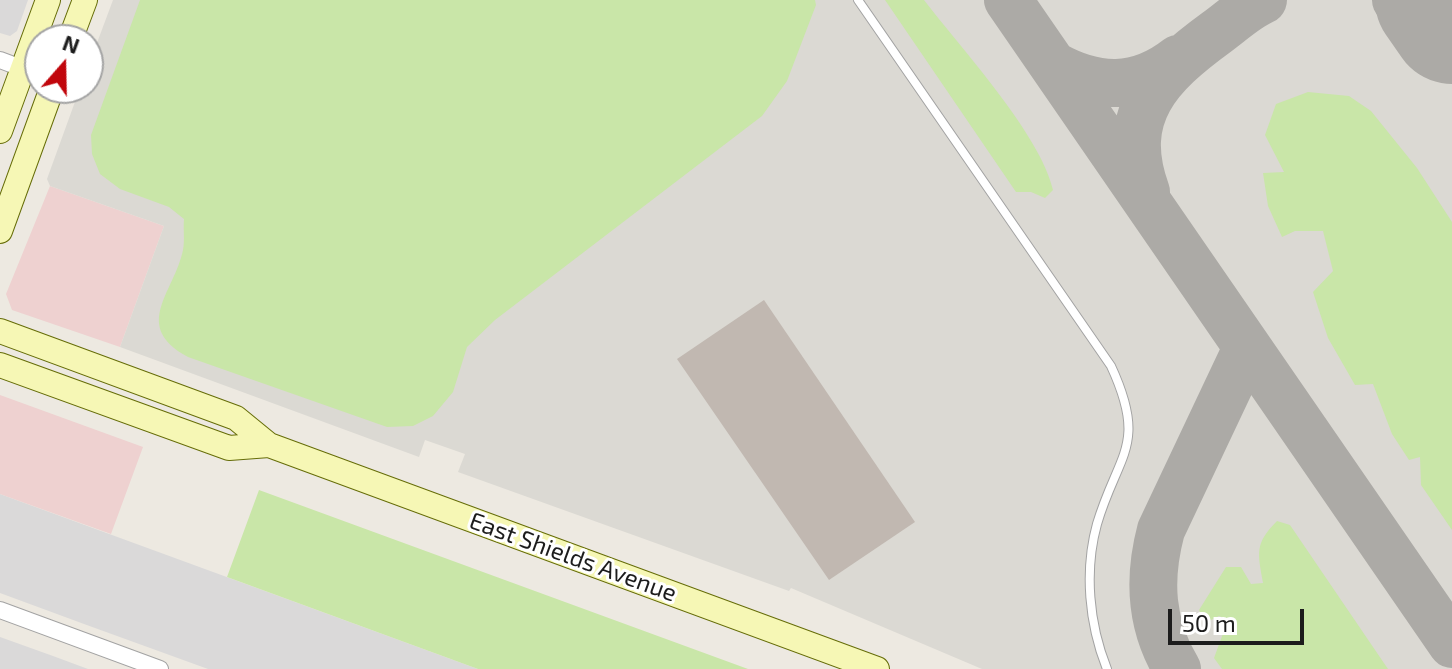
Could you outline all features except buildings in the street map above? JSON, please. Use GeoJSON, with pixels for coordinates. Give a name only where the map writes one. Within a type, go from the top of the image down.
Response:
{"type":"FeatureCollection","features":[{"type":"Feature","properties":{"kind":"street"},"geometry":{"type":"LineString","coordinates":[[0,131],[48,0]]}},
{"type":"Feature","properties":{"kind":"street"},"geometry":{"type":"LineString","coordinates":[[76,24],[85,0]]}},
{"type":"Feature","properties":{"kind":"street"},"geometry":{"type":"LineString","coordinates":[[0,231],[46,104]]}},
{"type":"Feature","properties":{"kind":"street","name":"East Shields Avenue"},"geometry":{"type":"LineString","coordinates":[[0,331],[236,418],[269,445],[877,669]]}},
{"type":"Feature","properties":{"kind":"street","name":"East Shields Avenue"},"geometry":{"type":"LineString","coordinates":[[0,365],[229,448],[269,445]]}},
{"type":"Feature","properties":{"kind":"street"},"geometry":{"type":"LineString","coordinates":[[0,610],[160,669]]}},
{"type":"Feature","properties":{"kind":"lane"},"geometry":{"type":"LineString","coordinates":[[858,0],[1111,366],[1124,394],[1129,431],[1125,460],[1097,523],[1091,559],[1093,627],[1107,669]]}},
{"type":"Feature","properties":{"kind":"shaded area"},"geometry":{"type":"Polygon","coordinates":[[[0,0],[28,0],[17,31],[10,36],[0,33],[0,0]]]}},
{"type":"Feature","properties":{"kind":"shaded area"},"geometry":{"type":"Polygon","coordinates":[[[113,0],[1452,0],[1452,669],[982,669],[791,588],[789,591],[458,472],[465,454],[425,440],[419,457],[120,347],[164,226],[50,186],[47,179],[74,104],[104,104],[104,24],[113,0]]]}},
{"type":"Feature","properties":{"kind":"shaded area"},"geometry":{"type":"Polygon","coordinates":[[[50,186],[164,226],[120,347],[12,310],[6,294],[50,186]]]}},
{"type":"Feature","properties":{"kind":"shaded area"},"geometry":{"type":"Polygon","coordinates":[[[0,395],[143,447],[111,534],[0,494],[0,395]]]}},
{"type":"Feature","properties":{"kind":"shaded area"},"geometry":{"type":"Polygon","coordinates":[[[0,494],[478,669],[208,669],[84,624],[0,593],[0,494]]]}},
{"type":"Feature","properties":{"kind":"shaded area"},"geometry":{"type":"Polygon","coordinates":[[[0,637],[53,656],[88,669],[0,669],[0,637]]]}},
{"type":"Feature","properties":{"kind":"green space"},"geometry":{"type":"Polygon","coordinates":[[[140,0],[815,0],[816,5],[787,81],[762,116],[495,320],[467,347],[453,392],[433,416],[413,426],[387,427],[188,357],[171,345],[162,333],[159,321],[183,250],[184,219],[169,207],[120,189],[100,174],[92,154],[91,135],[140,0]]]}},
{"type":"Feature","properties":{"kind":"green space"},"geometry":{"type":"Polygon","coordinates":[[[885,0],[924,0],[998,92],[1033,144],[1053,190],[1045,198],[1031,192],[1016,192],[885,0]]]}},
{"type":"Feature","properties":{"kind":"green space"},"geometry":{"type":"Polygon","coordinates":[[[1308,92],[1349,96],[1371,111],[1417,168],[1452,222],[1452,530],[1421,485],[1420,457],[1409,460],[1392,434],[1373,384],[1355,385],[1328,338],[1313,292],[1333,271],[1323,231],[1295,231],[1282,237],[1268,206],[1263,173],[1284,172],[1265,135],[1276,104],[1308,92]]]}},
{"type":"Feature","properties":{"kind":"green space"},"geometry":{"type":"Polygon","coordinates":[[[259,490],[748,669],[478,669],[227,577],[259,490]]]}},
{"type":"Feature","properties":{"kind":"green space"},"geometry":{"type":"Polygon","coordinates":[[[1277,521],[1290,525],[1388,669],[1222,669],[1214,658],[1228,620],[1219,616],[1205,623],[1199,610],[1226,567],[1241,567],[1251,584],[1263,583],[1261,543],[1277,521]]]}},
{"type":"Feature","properties":{"kind":"taxiway"},"geometry":{"type":"LineString","coordinates":[[1008,0],[1452,644]]}},
{"type":"Feature","properties":{"kind":"taxiway"},"geometry":{"type":"LineString","coordinates":[[1146,192],[1137,141],[1149,99],[1177,64],[1240,14],[1263,0]]}},
{"type":"Feature","properties":{"kind":"taxiway"},"geometry":{"type":"LineString","coordinates":[[1396,0],[1421,10],[1452,35]]}},
{"type":"Feature","properties":{"kind":"taxiway"},"geometry":{"type":"LineString","coordinates":[[1053,65],[1085,79],[1116,83],[1147,77],[1178,59]]}},
{"type":"Feature","properties":{"kind":"taxiway"},"geometry":{"type":"LineString","coordinates":[[1177,669],[1161,636],[1154,601],[1157,548],[1161,530],[1247,348]]}},
{"type":"Feature","properties":{"kind":"runway"},"geometry":{"type":"LineString","coordinates":[[1436,0],[1452,23]]}}]}
